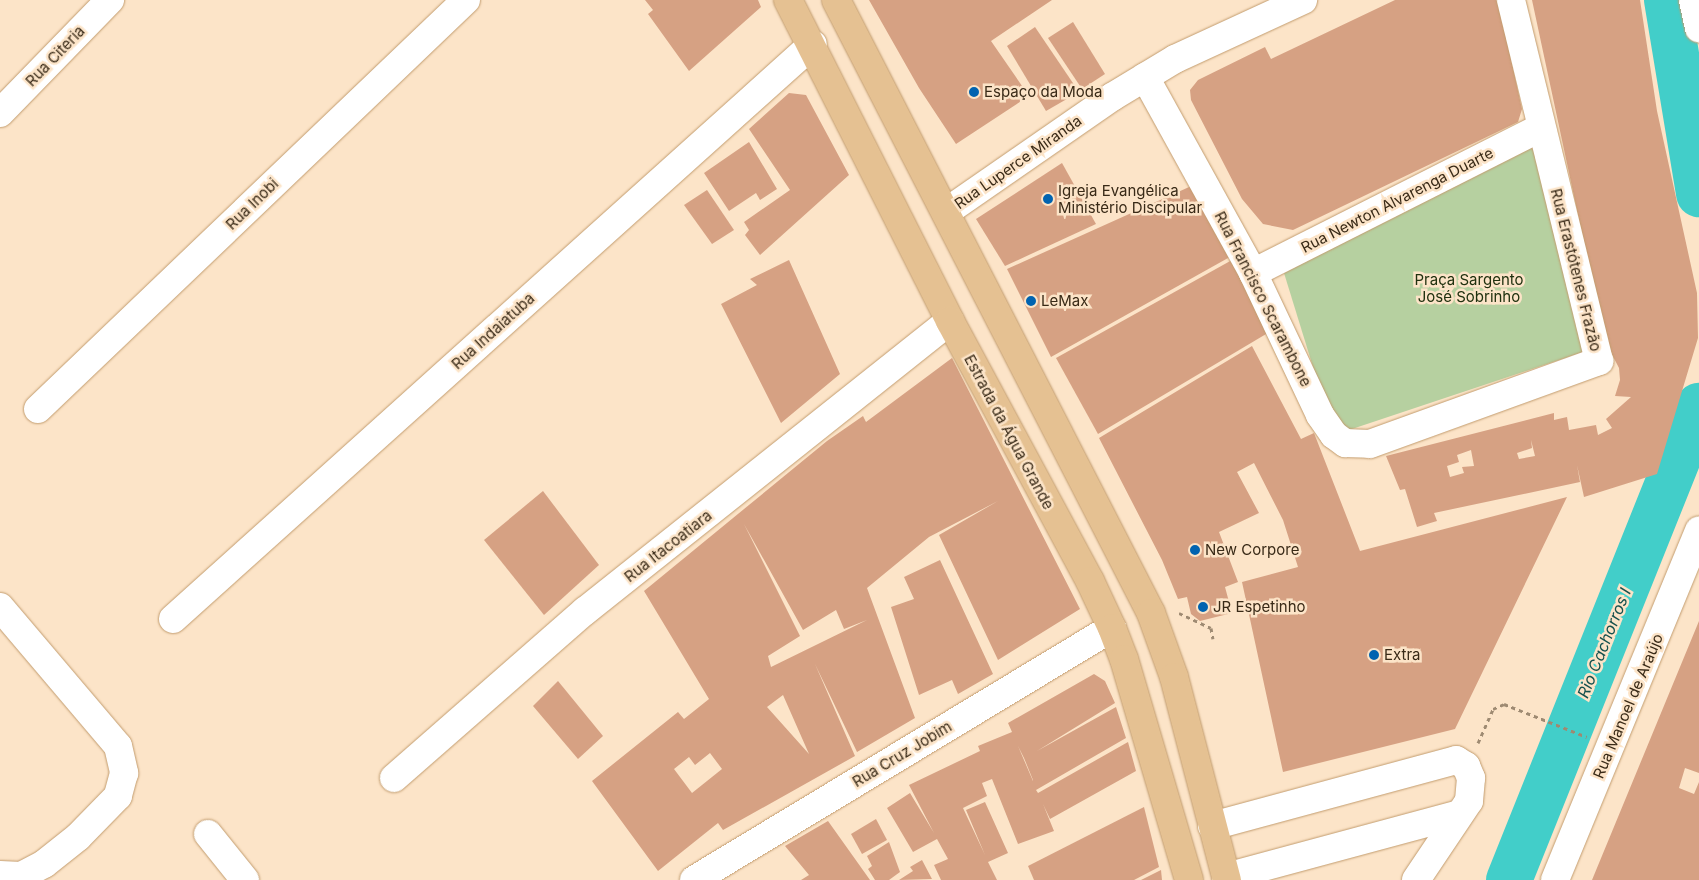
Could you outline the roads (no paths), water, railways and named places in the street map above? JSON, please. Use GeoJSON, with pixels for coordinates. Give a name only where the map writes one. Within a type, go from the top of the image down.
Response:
{"type":"FeatureCollection","features":[{"type":"Feature","properties":{"kind":"main road","name":"Estrada da Água Grande"},"geometry":{"type":"LineString","coordinates":[[788,0],[813,44],[950,321],[1090,581],[1112,628],[1165,794],[1189,880]]}},
{"type":"Feature","properties":{"kind":"main road"},"geometry":{"type":"LineString","coordinates":[[836,0],[1151,613],[1171,668],[1226,878]]}},
{"type":"Feature","properties":{"kind":"main road"},"geometry":{"type":"LineString","coordinates":[[1165,794],[1202,784]]}},
{"type":"Feature","properties":{"kind":"street","name":"Rua Citeria"},"geometry":{"type":"LineString","coordinates":[[0,113],[110,0]]}},
{"type":"Feature","properties":{"kind":"street","name":"Rua Inobi"},"geometry":{"type":"LineString","coordinates":[[38,409],[466,0]]}},
{"type":"Feature","properties":{"kind":"street","name":"Rua Luperce Miranda"},"geometry":{"type":"LineString","coordinates":[[946,212],[1145,77],[1175,59],[1302,0]]}},
{"type":"Feature","properties":{"kind":"street","name":"Rua Erastótenes Frazão"},"geometry":{"type":"LineString","coordinates":[[1370,444],[1599,361],[1540,128],[1511,0]]}},
{"type":"Feature","properties":{"kind":"street"},"geometry":{"type":"LineString","coordinates":[[1693,0],[1699,28]]}},
{"type":"Feature","properties":{"kind":"street","name":"Rua Indaiatuba"},"geometry":{"type":"LineString","coordinates":[[173,619],[813,44]]}},
{"type":"Feature","properties":{"kind":"street","name":"Rua Francisco Scarambone"},"geometry":{"type":"LineString","coordinates":[[1145,77],[1253,273],[1320,415],[1334,434],[1345,443],[1370,444]]}},
{"type":"Feature","properties":{"kind":"street","name":"Rua Newton Alvarenga Duarte"},"geometry":{"type":"LineString","coordinates":[[1253,273],[1540,128]]}},
{"type":"Feature","properties":{"kind":"street","name":"Rua Itacoatiara"},"geometry":{"type":"LineString","coordinates":[[394,778],[585,611],[950,321]]}},
{"type":"Feature","properties":{"kind":"street","name":"Rua Manoel de Araújo"},"geometry":{"type":"LineString","coordinates":[[1555,880],[1699,531]]}},
{"type":"Feature","properties":{"kind":"street"},"geometry":{"type":"LineString","coordinates":[[0,606],[118,746],[124,774],[118,796],[78,838],[44,864],[21,876],[0,875]]}},
{"type":"Feature","properties":{"kind":"street","name":"Rua Cruz Jobim"},"geometry":{"type":"LineString","coordinates":[[694,880],[1112,628]]}},
{"type":"Feature","properties":{"kind":"street"},"geometry":{"type":"LineString","coordinates":[[1212,826],[1456,760],[1466,766],[1471,778],[1469,801],[1416,880]]}},
{"type":"Feature","properties":{"kind":"street"},"geometry":{"type":"LineString","coordinates":[[1226,878],[1260,874],[1460,814]]}},
{"type":"Feature","properties":{"kind":"street"},"geometry":{"type":"LineString","coordinates":[[208,834],[245,880]]}},
{"type":"Feature","properties":{"kind":"waterway","name":"Rio Cachorros I"},"geometry":{"type":"LineString","coordinates":[[1667,0],[1699,194]]}},
{"type":"Feature","properties":{"kind":"waterway","name":"Rio Cachorros I"},"geometry":{"type":"LineString","coordinates":[[1509,880],[1699,406]]}},
{"type":"Feature","properties":{"kind":"place","name":"Espaço da Moda"},"geometry":{"type":"Point","coordinates":[974,92]}},
{"type":"Feature","properties":{"kind":"place","name":"Igreja Evangélica Ministério Discipular"},"geometry":{"type":"Point","coordinates":[1048,199]}},
{"type":"Feature","properties":{"kind":"place","name":"LeMax"},"geometry":{"type":"Point","coordinates":[1031,301]}},
{"type":"Feature","properties":{"kind":"place","name":"New Corpore"},"geometry":{"type":"Point","coordinates":[1195,550]}},
{"type":"Feature","properties":{"kind":"place","name":"JR Espetinho"},"geometry":{"type":"Point","coordinates":[1203,607]}},
{"type":"Feature","properties":{"kind":"place","name":"Extra"},"geometry":{"type":"Point","coordinates":[1374,655]}},
{"type":"Feature","properties":{"kind":"park label","name":"Praça Sargento José Sobrinho"},"geometry":{"type":"Point","coordinates":[1469,288]}}]}
